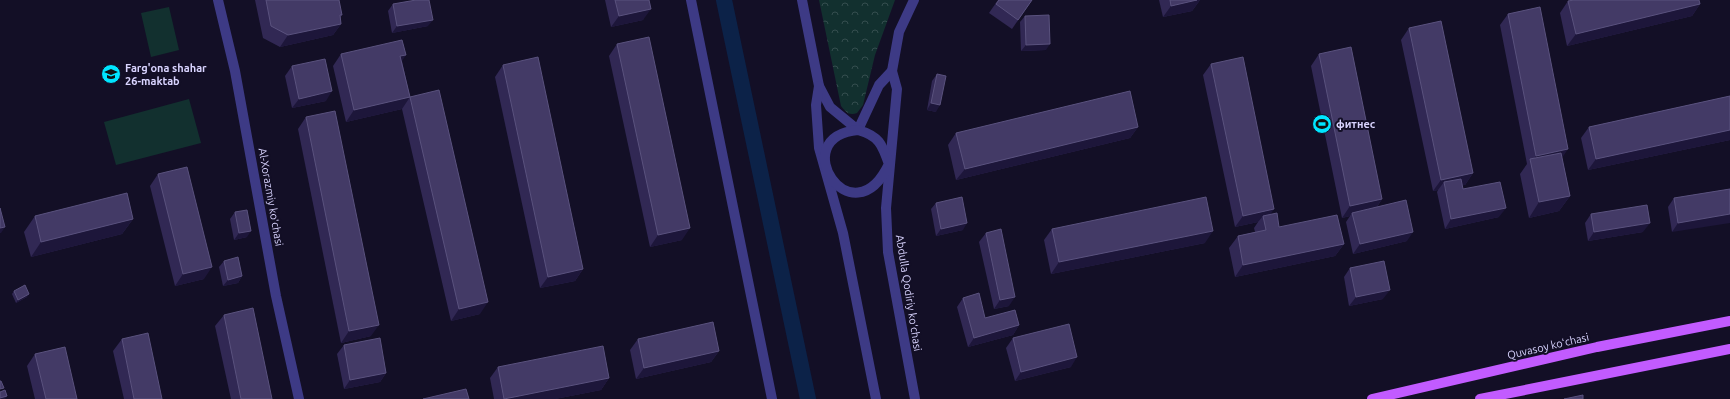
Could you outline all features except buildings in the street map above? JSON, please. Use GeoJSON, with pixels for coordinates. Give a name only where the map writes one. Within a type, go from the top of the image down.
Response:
{"type":"FeatureCollection","features":[{"type":"Feature","properties":{"kind":"main road","name":"Quvasoy koʻchasi"},"geometry":{"type":"LineString","coordinates":[[1372,399],[1596,348],[1730,321]]}},
{"type":"Feature","properties":{"kind":"main road"},"geometry":{"type":"LineString","coordinates":[[1480,399],[1730,349]]}},
{"type":"Feature","properties":{"kind":"street","name":"Al-Xorazmiy koʻchasi"},"geometry":{"type":"LineString","coordinates":[[218,0],[235,71],[276,296],[299,399]]}},
{"type":"Feature","properties":{"kind":"street"},"geometry":{"type":"LineString","coordinates":[[691,0],[772,399]]}},
{"type":"Feature","properties":{"kind":"street"},"geometry":{"type":"LineString","coordinates":[[802,0],[819,86],[830,107],[858,130]]}},
{"type":"Feature","properties":{"kind":"street","name":"Abdulla Qodiriy koʻchasi"},"geometry":{"type":"LineString","coordinates":[[914,0],[899,32],[892,71],[897,89],[886,208],[888,252],[915,399]]}},
{"type":"Feature","properties":{"kind":"street"},"geometry":{"type":"LineString","coordinates":[[858,130],[879,86],[892,71]]}},
{"type":"Feature","properties":{"kind":"street"},"geometry":{"type":"LineString","coordinates":[[819,86],[816,105],[819,148],[827,172],[832,181],[840,188],[849,192],[860,192],[869,189],[878,183],[889,164],[883,146],[876,138],[868,133],[858,130],[848,131],[839,136],[831,143],[826,152],[825,162],[827,172],[842,233],[876,399]]}},
{"type":"Feature","properties":{"kind":"green space"},"geometry":{"type":"Polygon","coordinates":[[[819,0],[895,0],[875,55],[863,105],[857,113],[848,113],[841,106],[819,0]]]}},
{"type":"Feature","properties":{"kind":"green space"},"geometry":{"type":"Polygon","coordinates":[[[169,7],[179,50],[151,57],[141,13],[169,7]]]}},
{"type":"Feature","properties":{"kind":"green space"},"geometry":{"type":"Polygon","coordinates":[[[189,99],[201,143],[116,165],[104,122],[189,99]]]}},
{"type":"Feature","properties":{"kind":"waterway"},"geometry":{"type":"LineString","coordinates":[[724,0],[808,399]]}},
{"type":"Feature","properties":{"kind":"place","name":"Farg'ona shahar 26-maktab"},"geometry":{"type":"Point","coordinates":[111,74]}},
{"type":"Feature","properties":{"kind":"place","name":"фитнес"},"geometry":{"type":"Point","coordinates":[1322,124]}}]}
